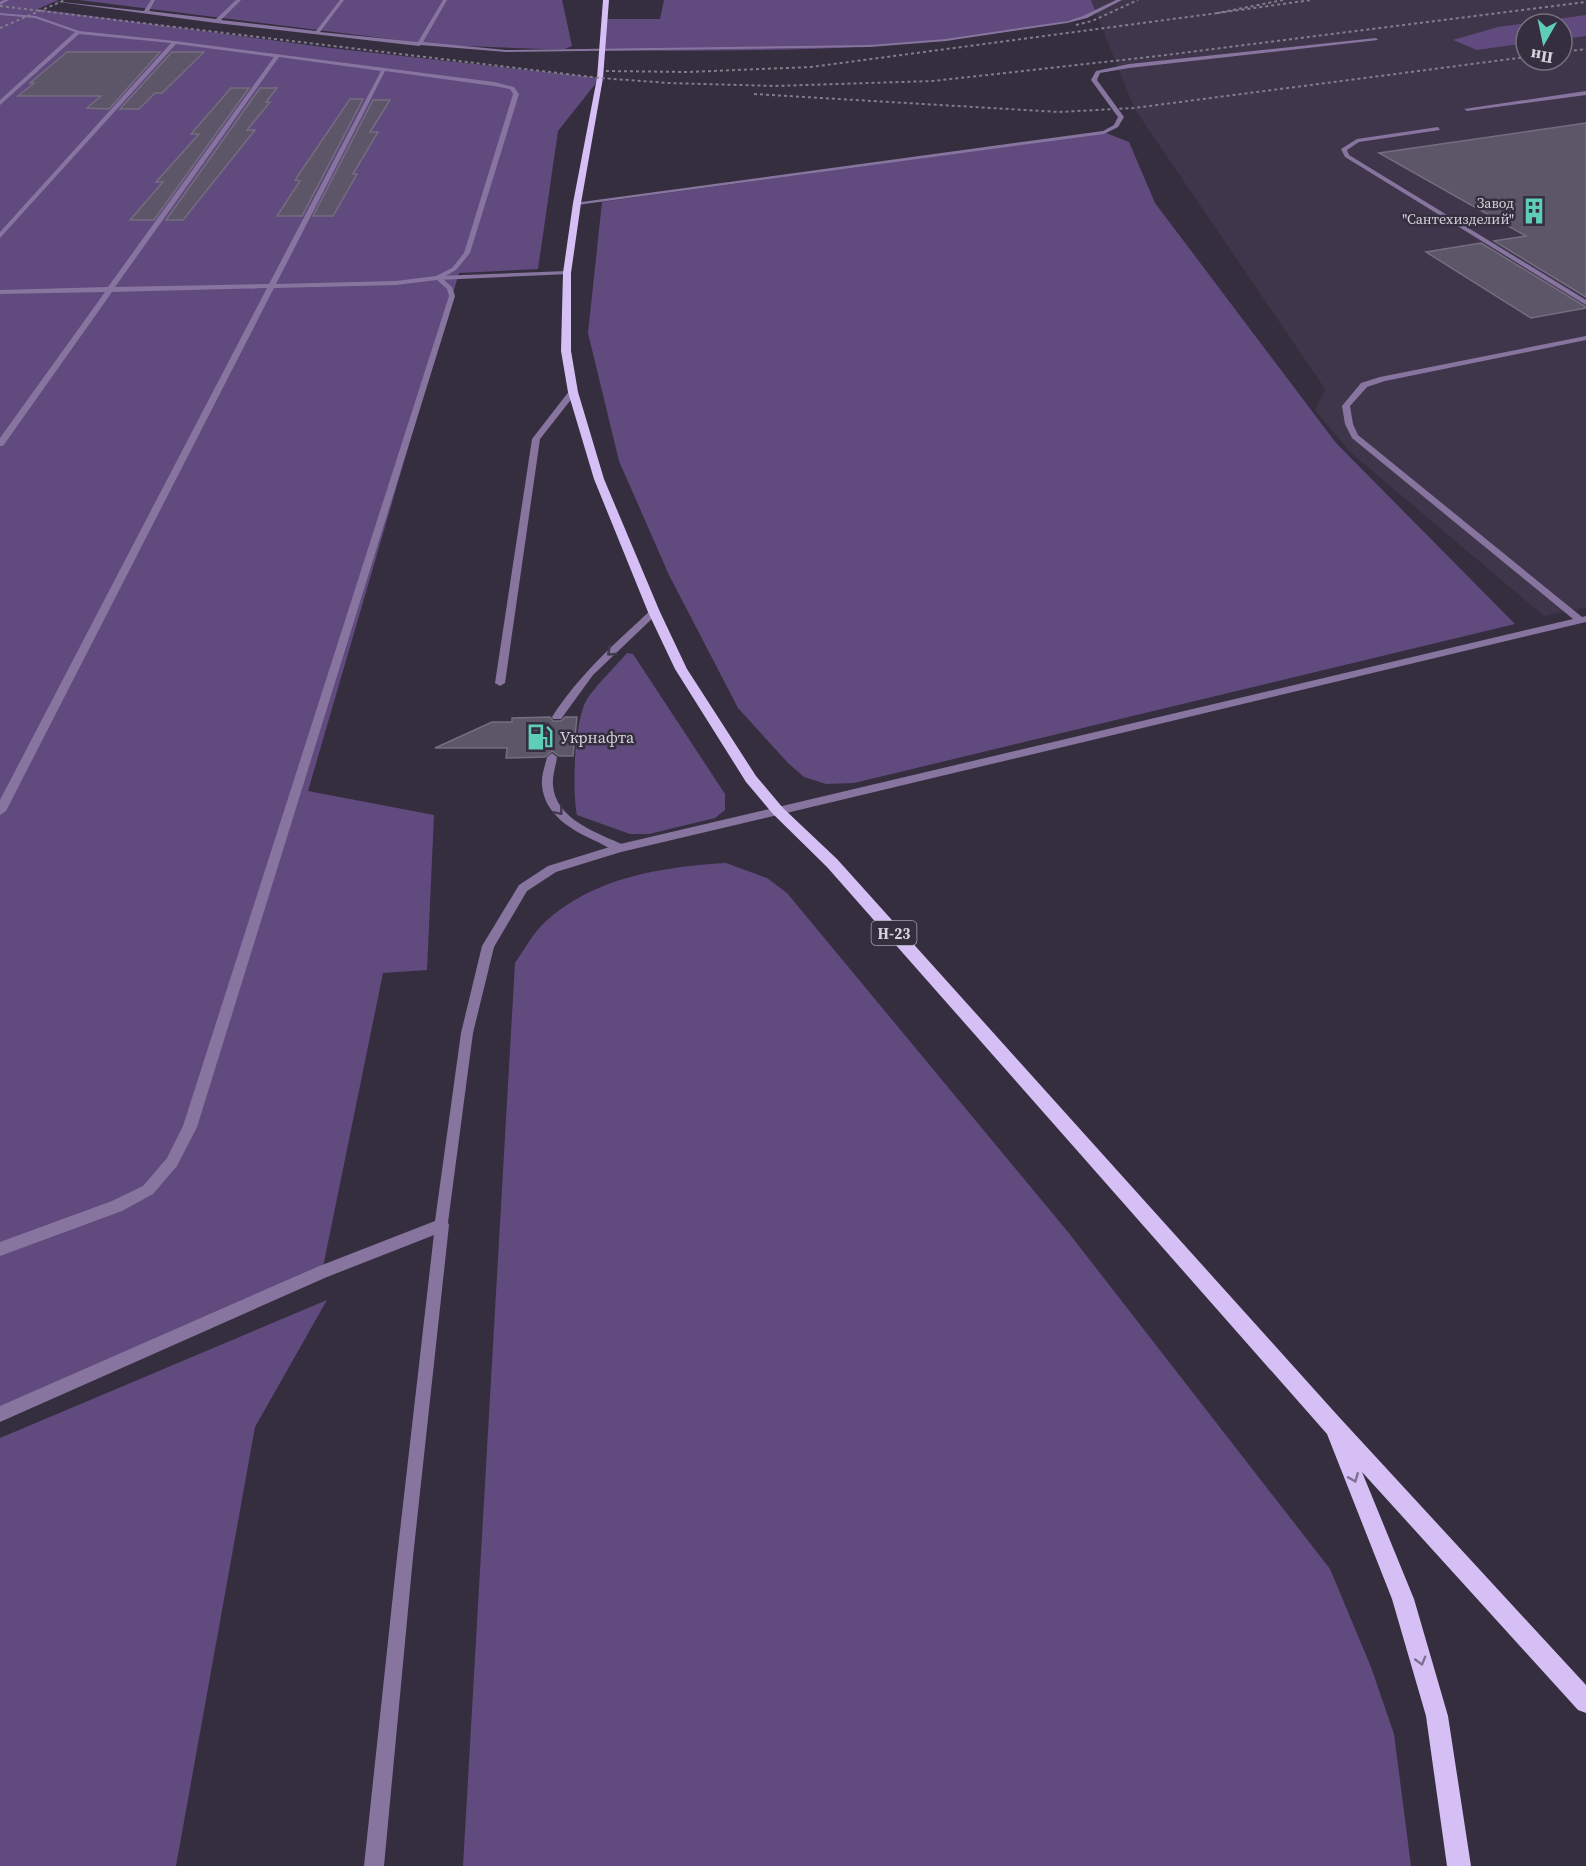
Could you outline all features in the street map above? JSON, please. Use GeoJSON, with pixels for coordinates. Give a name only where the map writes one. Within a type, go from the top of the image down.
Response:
{"type":"FeatureCollection","features":[{"type":"Feature","properties":{"kind":"main road","name":"Н-23"},"geometry":{"type":"LineString","coordinates":[[606,0],[600,78],[577,203],[567,273],[566,351],[573,392],[599,479],[654,612],[681,669],[751,779],[778,811],[832,863],[1332,1424],[1586,1702]]}},
{"type":"Feature","properties":{"kind":"main road"},"geometry":{"type":"LineString","coordinates":[[1332,1424],[1403,1599],[1434,1705],[1459,1866]]}},
{"type":"Feature","properties":{"kind":"street"},"geometry":{"type":"LineString","coordinates":[[0,4],[7,0]]}},
{"type":"Feature","properties":{"kind":"street"},"geometry":{"type":"LineString","coordinates":[[45,0],[419,45],[506,51],[777,49],[904,44],[1067,22],[1120,0]]}},
{"type":"Feature","properties":{"kind":"street"},"geometry":{"type":"LineString","coordinates":[[145,13],[153,0]]}},
{"type":"Feature","properties":{"kind":"street"},"geometry":{"type":"LineString","coordinates":[[216,22],[238,0]]}},
{"type":"Feature","properties":{"kind":"street"},"geometry":{"type":"LineString","coordinates":[[317,33],[342,0]]}},
{"type":"Feature","properties":{"kind":"street"},"geometry":{"type":"LineString","coordinates":[[419,45],[445,0]]}},
{"type":"Feature","properties":{"kind":"street"},"geometry":{"type":"LineString","coordinates":[[1100,0],[1101,9]]}},
{"type":"Feature","properties":{"kind":"street"},"geometry":{"type":"LineString","coordinates":[[0,14],[36,17],[78,32],[278,55],[512,88],[516,94],[467,254],[454,269],[438,278]]}},
{"type":"Feature","properties":{"kind":"street"},"geometry":{"type":"LineString","coordinates":[[0,103],[78,32]]}},
{"type":"Feature","properties":{"kind":"street"},"geometry":{"type":"LineString","coordinates":[[577,203],[1104,132],[1116,126],[1121,117],[1094,80],[1098,72],[1129,66],[1376,39]]}},
{"type":"Feature","properties":{"kind":"street"},"geometry":{"type":"LineString","coordinates":[[0,236],[175,42]]}},
{"type":"Feature","properties":{"kind":"street"},"geometry":{"type":"LineString","coordinates":[[0,444],[278,55]]}},
{"type":"Feature","properties":{"kind":"street"},"geometry":{"type":"LineString","coordinates":[[0,811],[273,288],[384,69]]}},
{"type":"Feature","properties":{"kind":"street"},"geometry":{"type":"LineString","coordinates":[[1467,109],[1586,93]]}},
{"type":"Feature","properties":{"kind":"street"},"geometry":{"type":"LineString","coordinates":[[1438,129],[1357,141],[1344,149],[1347,156],[1586,303]]}},
{"type":"Feature","properties":{"kind":"street"},"geometry":{"type":"LineString","coordinates":[[0,292],[273,288],[567,273]]}},
{"type":"Feature","properties":{"kind":"street"},"geometry":{"type":"LineString","coordinates":[[0,1249],[117,1206],[148,1190],[172,1162],[190,1127],[452,296],[450,288],[438,278]]}},
{"type":"Feature","properties":{"kind":"street"},"geometry":{"type":"LineString","coordinates":[[1583,619],[1355,436],[1349,424],[1346,406],[1364,385],[1383,379],[1586,338]]}},
{"type":"Feature","properties":{"kind":"street"},"geometry":{"type":"LineString","coordinates":[[500,683],[536,440],[573,392]]}},
{"type":"Feature","properties":{"kind":"street"},"geometry":{"type":"LineString","coordinates":[[557,717],[571,692],[582,679],[654,612]]}},
{"type":"Feature","properties":{"kind":"street"},"geometry":{"type":"LineString","coordinates":[[374,1866],[442,1225],[467,1033],[488,946],[523,888],[552,869],[620,848],[1583,619]]}},
{"type":"Feature","properties":{"kind":"street"},"geometry":{"type":"LineString","coordinates":[[552,757],[547,784],[556,810],[569,822],[620,848]]}},
{"type":"Feature","properties":{"kind":"street"},"geometry":{"type":"LineString","coordinates":[[0,1413],[322,1272],[442,1225]]}},
{"type":"Feature","properties":{"kind":"shaded area"},"geometry":{"type":"Polygon","coordinates":[[[0,0],[58,0],[38,9],[331,48],[600,78],[558,131],[538,269],[459,273],[308,791],[434,815],[427,970],[383,973],[322,1272],[0,1414],[0,0]]]}},
{"type":"Feature","properties":{"kind":"shaded area"},"geometry":{"type":"Polygon","coordinates":[[[79,0],[562,0],[572,46],[565,49],[543,49],[438,45],[79,0]]]}},
{"type":"Feature","properties":{"kind":"shaded area"},"geometry":{"type":"Polygon","coordinates":[[[664,0],[1091,0],[1096,12],[1067,21],[1021,29],[882,45],[788,50],[601,51],[604,19],[660,19],[664,0]]]}},
{"type":"Feature","properties":{"kind":"shaded area"},"geometry":{"type":"Polygon","coordinates":[[[1091,0],[1586,0],[1586,607],[1544,616],[1350,452],[1315,410],[1325,389],[1134,108],[1091,0]]]}},
{"type":"Feature","properties":{"kind":"shaded area"},"geometry":{"type":"Polygon","coordinates":[[[1586,15],[1586,36],[1574,38],[1574,17],[1586,15]]]}},
{"type":"Feature","properties":{"kind":"shaded area"},"geometry":{"type":"Polygon","coordinates":[[[1514,25],[1514,45],[1477,50],[1453,40],[1514,25]]]}},
{"type":"Feature","properties":{"kind":"shaded area"},"geometry":{"type":"Polygon","coordinates":[[[1106,133],[1129,142],[1155,203],[1336,443],[1515,624],[854,783],[826,784],[804,777],[788,763],[738,708],[669,575],[619,461],[588,333],[602,202],[1106,133]]]}},
{"type":"Feature","properties":{"kind":"shaded area"},"geometry":{"type":"Polygon","coordinates":[[[627,653],[633,654],[725,794],[725,810],[715,818],[649,834],[630,834],[577,815],[575,756],[583,709],[591,693],[627,653]]]}},
{"type":"Feature","properties":{"kind":"shaded area"},"geometry":{"type":"Polygon","coordinates":[[[726,863],[767,878],[787,893],[1068,1232],[1330,1569],[1371,1667],[1394,1734],[1411,1866],[463,1866],[515,963],[545,922],[585,894],[630,877],[678,868],[726,863]]]}},
{"type":"Feature","properties":{"kind":"shaded area"},"geometry":{"type":"Polygon","coordinates":[[[327,1300],[255,1427],[176,1866],[0,1866],[0,1438],[327,1300]]]}},
{"type":"Feature","properties":{"kind":"building"},"geometry":{"type":"Polygon","coordinates":[[[67,52],[160,52],[109,109],[87,108],[101,96],[18,96],[67,52]]]}},
{"type":"Feature","properties":{"kind":"building"},"geometry":{"type":"Polygon","coordinates":[[[172,52],[204,52],[162,93],[155,93],[139,109],[120,109],[172,52]]]}},
{"type":"Feature","properties":{"kind":"building"},"geometry":{"type":"Polygon","coordinates":[[[231,88],[249,88],[154,220],[130,220],[163,182],[156,182],[199,134],[191,134],[231,88]]]}},
{"type":"Feature","properties":{"kind":"building"},"geometry":{"type":"Polygon","coordinates":[[[260,88],[277,88],[266,102],[270,102],[247,130],[255,130],[183,220],[166,220],[260,88]]]}},
{"type":"Feature","properties":{"kind":"building"},"geometry":{"type":"Polygon","coordinates":[[[350,99],[363,99],[302,216],[277,216],[300,181],[295,180],[350,99]]]}},
{"type":"Feature","properties":{"kind":"building"},"geometry":{"type":"Polygon","coordinates":[[[373,100],[390,100],[370,132],[378,132],[353,174],[357,174],[333,216],[313,216],[373,100]]]}},
{"type":"Feature","properties":{"kind":"building","name":"Завод \"Сантехизделий\""},"geometry":{"type":"Polygon","coordinates":[[[1586,123],[1586,297],[1494,241],[1526,236],[1379,153],[1586,123]]]}},
{"type":"Feature","properties":{"kind":"building"},"geometry":{"type":"Polygon","coordinates":[[[1481,243],[1586,308],[1531,318],[1426,252],[1481,243]]]}},
{"type":"Feature","properties":{"kind":"building"},"geometry":{"type":"Polygon","coordinates":[[[550,717],[553,721],[561,721],[565,717],[577,717],[573,756],[559,756],[552,751],[545,757],[506,758],[507,748],[435,748],[492,722],[512,722],[512,718],[550,717]]]}},
{"type":"Feature","properties":{"kind":"railway"},"geometry":{"type":"LineString","coordinates":[[40,11],[65,0]]}},
{"type":"Feature","properties":{"kind":"railway"},"geometry":{"type":"LineString","coordinates":[[1076,25],[1092,21],[1138,0]]}},
{"type":"Feature","properties":{"kind":"railway"},"geometry":{"type":"LineString","coordinates":[[1218,13],[1283,0]]}},
{"type":"Feature","properties":{"kind":"railway"},"geometry":{"type":"LineString","coordinates":[[1218,13],[1311,0]]}},
{"type":"Feature","properties":{"kind":"railway"},"geometry":{"type":"LineString","coordinates":[[40,11],[600,78],[669,83],[774,86],[933,81],[1158,56],[1586,2]]}},
{"type":"Feature","properties":{"kind":"railway"},"geometry":{"type":"LineString","coordinates":[[0,6],[40,11]]}},
{"type":"Feature","properties":{"kind":"railway"},"geometry":{"type":"LineString","coordinates":[[0,28],[40,11]]}},
{"type":"Feature","properties":{"kind":"railway"},"geometry":{"type":"LineString","coordinates":[[606,71],[687,72],[811,67],[1218,13]]}},
{"type":"Feature","properties":{"kind":"railway"},"geometry":{"type":"LineString","coordinates":[[1574,50],[1586,49]]}},
{"type":"Feature","properties":{"kind":"railway"},"geometry":{"type":"LineString","coordinates":[[754,94],[1059,112],[1134,108],[1514,59]]}},
{"type":"Feature","properties":{"kind":"place","name":"Завод \"Сантехизделий\""},"geometry":{"type":"Point","coordinates":[1534,211]}},
{"type":"Feature","properties":{"kind":"place","name":"Укрнафта"},"geometry":{"type":"Point","coordinates":[540,737]}}]}
